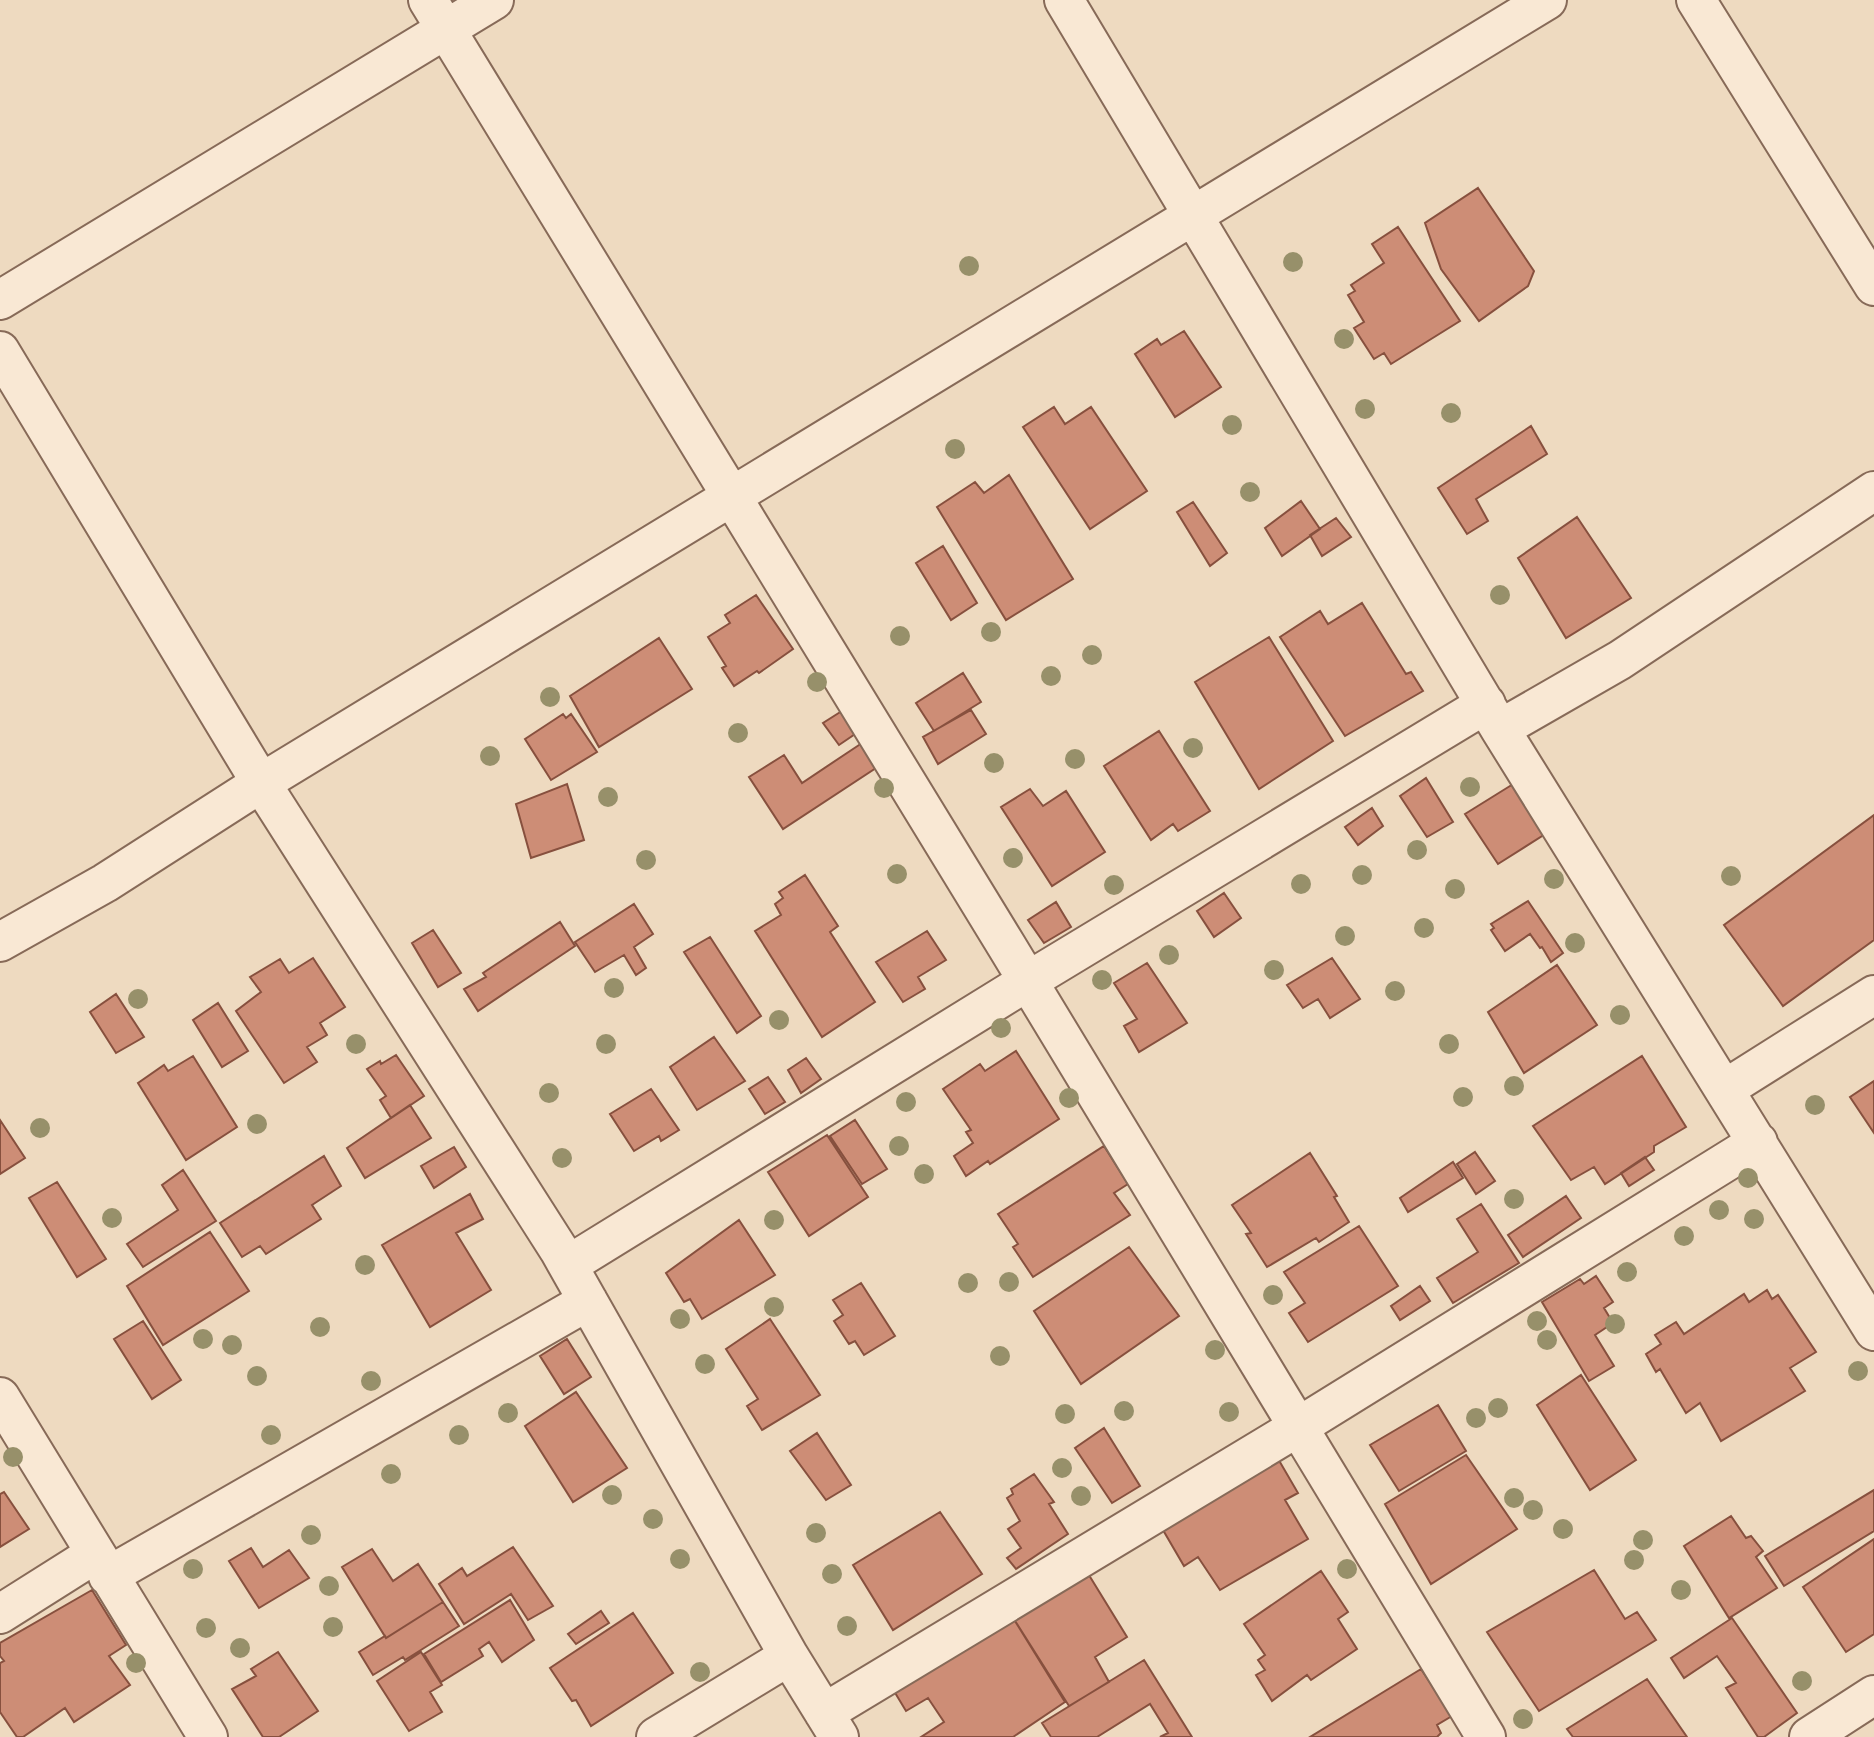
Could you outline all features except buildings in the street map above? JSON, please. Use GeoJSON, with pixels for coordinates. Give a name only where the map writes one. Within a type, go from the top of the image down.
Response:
{"type":"FeatureCollection","features":[{"type":"Feature","properties":{"kind":"street"},"geometry":{"type":"LineString","coordinates":[[0,300],[437,15],[494,0]]}},
{"type":"Feature","properties":{"kind":"street"},"geometry":{"type":"LineString","coordinates":[[1064,0],[1493,717],[1874,1331]]}},
{"type":"Feature","properties":{"kind":"street"},"geometry":{"type":"LineString","coordinates":[[0,942],[104,883],[261,783],[1546,0]]}},
{"type":"Feature","properties":{"kind":"street"},"geometry":{"type":"LineString","coordinates":[[1696,0],[1874,286]]}},
{"type":"Feature","properties":{"kind":"street"},"geometry":{"type":"LineString","coordinates":[[437,15],[1028,981],[1486,1737]]}},
{"type":"Feature","properties":{"kind":"street"},"geometry":{"type":"LineString","coordinates":[[0,351],[261,783],[568,1265],[789,1656],[832,1725],[1298,1427],[1758,1142]]}},
{"type":"Feature","properties":{"kind":"street"},"geometry":{"type":"LineString","coordinates":[[568,1265],[1028,981],[1493,717],[1620,660],[1874,491]]}},
{"type":"Feature","properties":{"kind":"street"},"geometry":{"type":"LineString","coordinates":[[1725,1088],[1874,995]]}},
{"type":"Feature","properties":{"kind":"street"},"geometry":{"type":"LineString","coordinates":[[0,1614],[102,1565],[588,1301]]}},
{"type":"Feature","properties":{"kind":"street"},"geometry":{"type":"LineString","coordinates":[[0,1397],[208,1737]]}},
{"type":"Feature","properties":{"kind":"street"},"geometry":{"type":"LineString","coordinates":[[656,1737],[789,1656]]}},
{"type":"Feature","properties":{"kind":"street"},"geometry":{"type":"LineString","coordinates":[[1809,1737],[1874,1695]]}}]}
